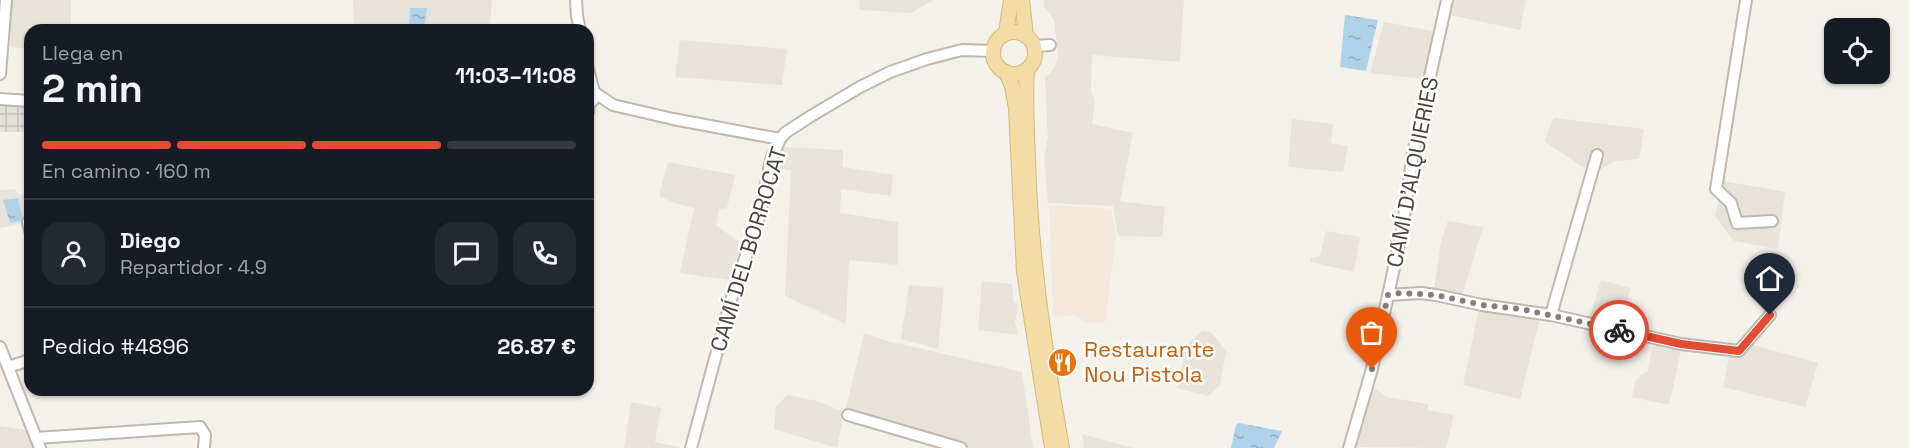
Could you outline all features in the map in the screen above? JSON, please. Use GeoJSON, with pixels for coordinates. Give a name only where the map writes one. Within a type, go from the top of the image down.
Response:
{"type":"FeatureCollection","features":[{"type":"Feature","properties":{"kind":"main road"},"geometry":{"type":"LineString","coordinates":[[1006,33],[1011,0]]}},
{"type":"Feature","properties":{"kind":"main road"},"geometry":{"type":"LineString","coordinates":[[1022,0],[1034,58],[1027,69],[1027,143],[1035,268],[1046,358],[1062,448]]}},
{"type":"Feature","properties":{"kind":"main road"},"geometry":{"type":"LineString","coordinates":[[1030,41],[1016,32],[1006,33],[998,39],[993,51],[995,62],[1006,72],[1016,108],[1024,272],[1052,448]]}},
{"type":"Feature","properties":{"kind":"main road"},"geometry":{"type":"LineString","coordinates":[[1006,72],[1018,73],[1027,69]]}},
{"type":"Feature","properties":{"kind":"street"},"geometry":{"type":"LineString","coordinates":[[0,74],[6,0]]}},
{"type":"Feature","properties":{"kind":"street"},"geometry":{"type":"LineString","coordinates":[[576,0],[578,24]]}},
{"type":"Feature","properties":{"kind":"street","name":"CAMÍ D'ALQUIERIES"},"geometry":{"type":"LineString","coordinates":[[1349,448],[1372,369],[1402,231],[1413,153],[1448,0]]}},
{"type":"Feature","properties":{"kind":"street"},"geometry":{"type":"LineString","coordinates":[[1746,0],[1716,189],[1731,203],[1737,223],[1772,221]]}},
{"type":"Feature","properties":{"kind":"street"},"geometry":{"type":"LineString","coordinates":[[1030,41],[1050,45]]}},
{"type":"Feature","properties":{"kind":"street","name":"CAMÍ DEL BORROCAT"},"geometry":{"type":"LineString","coordinates":[[692,448],[730,303],[760,214],[771,160],[784,133],[860,87],[890,72],[962,50],[993,51]]}},
{"type":"Feature","properties":{"kind":"street"},"geometry":{"type":"LineString","coordinates":[[594,92],[613,105],[780,139]]}},
{"type":"Feature","properties":{"kind":"street"},"geometry":{"type":"LineString","coordinates":[[594,99],[598,95]]}},
{"type":"Feature","properties":{"kind":"street"},"geometry":{"type":"LineString","coordinates":[[0,99],[24,101]]}},
{"type":"Feature","properties":{"kind":"street"},"geometry":{"type":"LineString","coordinates":[[1551,315],[1597,155]]}},
{"type":"Feature","properties":{"kind":"street"},"geometry":{"type":"LineString","coordinates":[[1388,295],[1421,293],[1462,299],[1482,305],[1551,315],[1674,343],[1739,351],[1770,315]]}},
{"type":"Feature","properties":{"kind":"street"},"geometry":{"type":"LineString","coordinates":[[0,347],[38,443],[200,427],[205,435],[204,448]]}},
{"type":"Feature","properties":{"kind":"street"},"geometry":{"type":"LineString","coordinates":[[8,367],[24,362]]}},
{"type":"Feature","properties":{"kind":"street"},"geometry":{"type":"LineString","coordinates":[[848,415],[960,448]]}},
{"type":"Feature","properties":{"kind":"shaded area"},"geometry":{"type":"Polygon","coordinates":[[[12,0],[71,0],[71,24],[24,24],[24,48],[10,47],[12,0]]]}},
{"type":"Feature","properties":{"kind":"shaded area"},"geometry":{"type":"Polygon","coordinates":[[[353,0],[492,0],[490,24],[354,24],[353,0]]]}},
{"type":"Feature","properties":{"kind":"shaded area"},"geometry":{"type":"Polygon","coordinates":[[[860,0],[933,0],[911,13],[859,10],[860,0]]]}},
{"type":"Feature","properties":{"kind":"shaded area"},"geometry":{"type":"Polygon","coordinates":[[[1044,0],[1184,0],[1180,62],[1092,55],[1091,91],[1095,100],[1092,124],[1133,133],[1120,201],[1165,207],[1162,237],[1118,236],[1113,206],[1048,203],[1044,157],[1048,138],[1045,78],[1054,69],[1058,56],[1054,20],[1044,6],[1044,0]]]}},
{"type":"Feature","properties":{"kind":"shaded area"},"geometry":{"type":"Polygon","coordinates":[[[1455,0],[1526,0],[1520,30],[1450,15],[1455,0]]]}},
{"type":"Feature","properties":{"kind":"shaded area"},"geometry":{"type":"Polygon","coordinates":[[[1384,22],[1433,31],[1424,79],[1370,73],[1384,22]]]}},
{"type":"Feature","properties":{"kind":"shaded area"},"geometry":{"type":"Polygon","coordinates":[[[680,40],[787,49],[782,85],[675,77],[680,40]]]}},
{"type":"Feature","properties":{"kind":"shaded area"},"geometry":{"type":"Polygon","coordinates":[[[0,102],[24,103],[24,132],[0,132],[0,102]]]}},
{"type":"Feature","properties":{"kind":"shaded area"},"geometry":{"type":"Polygon","coordinates":[[[1554,118],[1644,129],[1639,159],[1617,161],[1598,170],[1583,167],[1544,141],[1554,118]]]}},
{"type":"Feature","properties":{"kind":"shaded area"},"geometry":{"type":"Polygon","coordinates":[[[1292,119],[1333,124],[1331,143],[1348,146],[1343,172],[1288,167],[1292,119]]]}},
{"type":"Feature","properties":{"kind":"shaded area"},"geometry":{"type":"Polygon","coordinates":[[[782,147],[843,150],[843,167],[893,175],[891,196],[841,189],[840,213],[898,222],[898,265],[849,260],[846,324],[785,296],[791,170],[775,167],[782,147]]]}},
{"type":"Feature","properties":{"kind":"shaded area"},"geometry":{"type":"Polygon","coordinates":[[[668,162],[735,175],[727,208],[719,209],[716,225],[742,244],[729,280],[680,273],[694,208],[659,196],[668,162]]]}},
{"type":"Feature","properties":{"kind":"shaded area"},"geometry":{"type":"Polygon","coordinates":[[[1723,181],[1785,192],[1778,249],[1734,241],[1715,216],[1723,181]]]}},
{"type":"Feature","properties":{"kind":"shaded area"},"geometry":{"type":"Polygon","coordinates":[[[15,189],[19,195],[24,194],[24,223],[0,228],[0,190],[15,189]]]}},
{"type":"Feature","properties":{"kind":"shaded area"},"geometry":{"type":"Polygon","coordinates":[[[1049,205],[1111,209],[1116,238],[1105,323],[1086,322],[1073,315],[1056,317],[1053,313],[1049,205]]]}},
{"type":"Feature","properties":{"kind":"shaded area"},"geometry":{"type":"Polygon","coordinates":[[[1448,221],[1483,227],[1462,296],[1434,290],[1441,241],[1448,221]]]}},
{"type":"Feature","properties":{"kind":"shaded area"},"geometry":{"type":"Polygon","coordinates":[[[1326,231],[1360,237],[1354,272],[1310,262],[1311,258],[1320,256],[1326,231]]]}},
{"type":"Feature","properties":{"kind":"shaded area"},"geometry":{"type":"Polygon","coordinates":[[[1601,280],[1630,288],[1623,324],[1590,317],[1601,280]]]}},
{"type":"Feature","properties":{"kind":"shaded area"},"geometry":{"type":"Polygon","coordinates":[[[982,281],[1012,284],[1014,302],[1018,304],[1015,322],[1018,335],[978,330],[982,281]]]}},
{"type":"Feature","properties":{"kind":"shaded area"},"geometry":{"type":"Polygon","coordinates":[[[909,285],[944,288],[938,349],[901,339],[909,285]]]}},
{"type":"Feature","properties":{"kind":"shaded area"},"geometry":{"type":"Polygon","coordinates":[[[1479,308],[1540,317],[1520,399],[1463,385],[1479,308]]]}},
{"type":"Feature","properties":{"kind":"shaded area"},"geometry":{"type":"Polygon","coordinates":[[[1202,331],[1211,332],[1226,351],[1220,385],[1208,396],[1177,388],[1186,346],[1202,331]]]}},
{"type":"Feature","properties":{"kind":"shaded area"},"geometry":{"type":"Polygon","coordinates":[[[864,333],[887,341],[1022,372],[1033,448],[969,448],[846,409],[864,333]]]}},
{"type":"Feature","properties":{"kind":"shaded area"},"geometry":{"type":"Polygon","coordinates":[[[1657,343],[1681,350],[1669,405],[1632,397],[1635,382],[1640,375],[1648,371],[1652,348],[1657,343]]]}},
{"type":"Feature","properties":{"kind":"shaded area"},"geometry":{"type":"Polygon","coordinates":[[[1750,344],[1818,363],[1805,407],[1723,387],[1730,353],[1750,344]]]}},
{"type":"Feature","properties":{"kind":"shaded area"},"geometry":{"type":"Polygon","coordinates":[[[1373,387],[1387,397],[1428,404],[1428,410],[1454,415],[1446,448],[1357,447],[1373,387]]]}},
{"type":"Feature","properties":{"kind":"shaded area"},"geometry":{"type":"Polygon","coordinates":[[[788,395],[817,401],[844,412],[837,448],[774,429],[776,406],[788,395]]]}},
{"type":"Feature","properties":{"kind":"shaded area"},"geometry":{"type":"Polygon","coordinates":[[[631,402],[661,408],[655,442],[683,448],[624,448],[631,402]]]}},
{"type":"Feature","properties":{"kind":"shaded area"},"geometry":{"type":"Polygon","coordinates":[[[0,426],[27,430],[33,448],[0,448],[0,426]]]}},
{"type":"Feature","properties":{"kind":"shaded area"},"geometry":{"type":"Polygon","coordinates":[[[1082,434],[1133,448],[1084,448],[1082,434]]]}},
{"type":"Feature","properties":{"kind":"water"},"geometry":{"type":"Polygon","coordinates":[[[410,8],[427,8],[425,24],[409,24],[410,8]]]}},
{"type":"Feature","properties":{"kind":"water"},"geometry":{"type":"Polygon","coordinates":[[[1345,15],[1378,20],[1366,71],[1340,67],[1345,15]]]}},
{"type":"Feature","properties":{"kind":"water"},"geometry":{"type":"Polygon","coordinates":[[[18,198],[23,221],[10,223],[3,200],[18,198]]]}},
{"type":"Feature","properties":{"kind":"water"},"geometry":{"type":"Polygon","coordinates":[[[1239,423],[1282,431],[1274,448],[1231,448],[1236,425],[1239,423]]]}},
{"type":"Feature","properties":{"kind":"way so far"},"geometry":{"type":"LineString","coordinates":[[1372,369],[1388,295],[1400,293],[1421,293],[1482,305],[1521,309],[1619,330]]}},
{"type":"Feature","properties":{"kind":"place","name":"Restaurante Nou Pistola"},"geometry":{"type":"Point","coordinates":[1063,362]}},
{"type":"Feature","properties":{"kind":"route"},"geometry":{"type":"LineString","coordinates":[[1619,330],[1667,342],[1739,351],[1770,315]]}}]}
